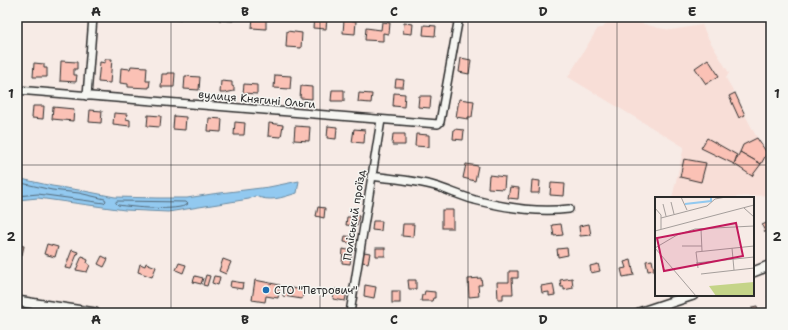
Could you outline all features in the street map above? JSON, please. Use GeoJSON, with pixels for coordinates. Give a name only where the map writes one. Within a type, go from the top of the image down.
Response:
{"type":"FeatureCollection","features":[{"type":"Feature","properties":{"kind":"main road"},"geometry":{"type":"LineString","coordinates":[[754,272],[771,265]]}},
{"type":"Feature","properties":{"kind":"main road"},"geometry":{"type":"LineString","coordinates":[[639,313],[690,296]]}},
{"type":"Feature","properties":{"kind":"main road"},"geometry":{"type":"LineString","coordinates":[[17,301],[95,313]]}},
{"type":"Feature","properties":{"kind":"street"},"geometry":{"type":"LineString","coordinates":[[87,96],[93,17]]}},
{"type":"Feature","properties":{"kind":"street","name":"вулиця Княгині Ольги"},"geometry":{"type":"LineString","coordinates":[[17,90],[381,120],[439,123],[459,17]]}},
{"type":"Feature","properties":{"kind":"street","name":"Поліський проїзд"},"geometry":{"type":"LineString","coordinates":[[350,313],[381,120]]}},
{"type":"Feature","properties":{"kind":"street"},"geometry":{"type":"LineString","coordinates":[[371,176],[435,186],[475,200],[525,210],[553,211],[569,209]]}},
{"type":"Feature","properties":{"kind":"shaded area"},"geometry":{"type":"Polygon","coordinates":[[[610,17],[618,17],[671,30],[702,25],[729,73],[726,78],[757,138],[771,160],[771,195],[738,197],[672,197],[684,147],[568,77],[598,28],[603,28],[610,17]]]}},
{"type":"Feature","properties":{"kind":"water"},"geometry":{"type":"Polygon","coordinates":[[[17,178],[115,197],[158,198],[187,198],[269,187],[299,181],[297,193],[280,198],[266,199],[255,196],[249,199],[168,212],[125,210],[38,198],[17,200],[17,178]]]}},
{"type":"Feature","properties":{"kind":"building"},"geometry":{"type":"Polygon","coordinates":[[[168,17],[181,17],[180,20],[168,19],[168,17]]]}},
{"type":"Feature","properties":{"kind":"building"},"geometry":{"type":"Polygon","coordinates":[[[220,17],[233,17],[233,21],[219,20],[220,17]]]}},
{"type":"Feature","properties":{"kind":"building"},"geometry":{"type":"Polygon","coordinates":[[[253,17],[266,17],[266,29],[252,28],[253,17]]]}},
{"type":"Feature","properties":{"kind":"building"},"geometry":{"type":"Polygon","coordinates":[[[314,17],[327,18],[326,29],[313,28],[314,17]]]}},
{"type":"Feature","properties":{"kind":"building"},"geometry":{"type":"Polygon","coordinates":[[[344,20],[356,21],[355,34],[343,33],[344,20]]]}},
{"type":"Feature","properties":{"kind":"building"},"geometry":{"type":"Polygon","coordinates":[[[382,22],[390,23],[389,34],[383,33],[383,41],[365,40],[366,28],[381,30],[382,22]]]}},
{"type":"Feature","properties":{"kind":"building"},"geometry":{"type":"Polygon","coordinates":[[[404,23],[413,24],[412,34],[403,33],[404,23]]]}},
{"type":"Feature","properties":{"kind":"building"},"geometry":{"type":"Polygon","coordinates":[[[424,25],[436,26],[435,36],[423,35],[424,25]]]}},
{"type":"Feature","properties":{"kind":"building"},"geometry":{"type":"Polygon","coordinates":[[[287,31],[302,33],[301,48],[286,47],[287,31]]]}},
{"type":"Feature","properties":{"kind":"building"},"geometry":{"type":"Polygon","coordinates":[[[461,58],[471,60],[469,74],[459,72],[461,58]]]}},
{"type":"Feature","properties":{"kind":"building"},"geometry":{"type":"Polygon","coordinates":[[[105,59],[112,59],[110,83],[98,82],[100,62],[105,63],[105,59]]]}},
{"type":"Feature","properties":{"kind":"building"},"geometry":{"type":"Polygon","coordinates":[[[708,59],[719,76],[706,84],[695,68],[708,59]]]}},
{"type":"Feature","properties":{"kind":"building"},"geometry":{"type":"Polygon","coordinates":[[[61,61],[77,62],[77,69],[74,69],[74,75],[77,75],[76,82],[60,81],[61,61]]]}},
{"type":"Feature","properties":{"kind":"building"},"geometry":{"type":"Polygon","coordinates":[[[34,63],[44,64],[44,68],[47,68],[47,77],[33,77],[34,63]]]}},
{"type":"Feature","properties":{"kind":"building"},"geometry":{"type":"Polygon","coordinates":[[[17,64],[19,64],[19,74],[17,74],[17,64]]]}},
{"type":"Feature","properties":{"kind":"building"},"geometry":{"type":"Polygon","coordinates":[[[131,66],[147,67],[146,81],[150,81],[149,88],[128,87],[128,84],[120,83],[121,68],[130,69],[131,66]]]}},
{"type":"Feature","properties":{"kind":"building"},"geometry":{"type":"Polygon","coordinates":[[[175,73],[174,87],[161,87],[162,74],[175,73]]]}},
{"type":"Feature","properties":{"kind":"building"},"geometry":{"type":"Polygon","coordinates":[[[275,75],[291,76],[290,89],[274,88],[275,75]]]}},
{"type":"Feature","properties":{"kind":"building"},"geometry":{"type":"Polygon","coordinates":[[[185,76],[200,77],[199,90],[184,89],[185,76]]]}},
{"type":"Feature","properties":{"kind":"building"},"geometry":{"type":"Polygon","coordinates":[[[396,79],[404,80],[403,87],[395,87],[396,79]]]}},
{"type":"Feature","properties":{"kind":"building"},"geometry":{"type":"Polygon","coordinates":[[[221,81],[232,82],[234,91],[220,93],[221,81]]]}},
{"type":"Feature","properties":{"kind":"building"},"geometry":{"type":"Polygon","coordinates":[[[244,84],[257,85],[257,94],[243,93],[244,84]]]}},
{"type":"Feature","properties":{"kind":"building"},"geometry":{"type":"Polygon","coordinates":[[[301,86],[312,87],[312,99],[300,98],[301,86]]]}},
{"type":"Feature","properties":{"kind":"building"},"geometry":{"type":"Polygon","coordinates":[[[332,90],[344,90],[344,101],[331,101],[332,90]]]}},
{"type":"Feature","properties":{"kind":"building"},"geometry":{"type":"Polygon","coordinates":[[[359,93],[372,94],[371,103],[358,102],[359,93]]]}},
{"type":"Feature","properties":{"kind":"building"},"geometry":{"type":"Polygon","coordinates":[[[394,93],[405,94],[404,107],[393,106],[394,93]]]}},
{"type":"Feature","properties":{"kind":"building"},"geometry":{"type":"Polygon","coordinates":[[[735,93],[745,115],[739,118],[729,96],[735,93]]]}},
{"type":"Feature","properties":{"kind":"building"},"geometry":{"type":"Polygon","coordinates":[[[419,96],[431,96],[430,108],[418,107],[419,96]]]}},
{"type":"Feature","properties":{"kind":"building"},"geometry":{"type":"Polygon","coordinates":[[[459,99],[474,101],[472,117],[468,117],[468,119],[456,117],[459,99]]]}},
{"type":"Feature","properties":{"kind":"building"},"geometry":{"type":"Polygon","coordinates":[[[33,106],[44,106],[43,119],[32,118],[33,106]]]}},
{"type":"Feature","properties":{"kind":"building"},"geometry":{"type":"Polygon","coordinates":[[[53,107],[74,109],[73,121],[52,119],[53,107]]]}},
{"type":"Feature","properties":{"kind":"building"},"geometry":{"type":"Polygon","coordinates":[[[90,110],[102,111],[101,123],[89,122],[90,110]]]}},
{"type":"Feature","properties":{"kind":"building"},"geometry":{"type":"Polygon","coordinates":[[[114,113],[127,114],[126,119],[130,120],[130,126],[113,124],[114,113]]]}},
{"type":"Feature","properties":{"kind":"building"},"geometry":{"type":"Polygon","coordinates":[[[148,115],[161,116],[160,127],[147,126],[148,115]]]}},
{"type":"Feature","properties":{"kind":"building"},"geometry":{"type":"Polygon","coordinates":[[[174,116],[186,117],[185,130],[173,129],[174,116]]]}},
{"type":"Feature","properties":{"kind":"building"},"geometry":{"type":"Polygon","coordinates":[[[209,118],[222,119],[221,132],[208,131],[209,118]]]}},
{"type":"Feature","properties":{"kind":"building"},"geometry":{"type":"Polygon","coordinates":[[[235,122],[245,123],[244,135],[234,135],[235,122]]]}},
{"type":"Feature","properties":{"kind":"building"},"geometry":{"type":"Polygon","coordinates":[[[269,123],[283,125],[281,137],[268,136],[269,123]]]}},
{"type":"Feature","properties":{"kind":"building"},"geometry":{"type":"Polygon","coordinates":[[[295,126],[310,127],[309,141],[294,140],[295,126]]]}},
{"type":"Feature","properties":{"kind":"building"},"geometry":{"type":"Polygon","coordinates":[[[328,126],[337,127],[336,139],[327,138],[328,126]]]}},
{"type":"Feature","properties":{"kind":"building"},"geometry":{"type":"Polygon","coordinates":[[[354,129],[365,130],[364,143],[352,142],[354,129]]]}},
{"type":"Feature","properties":{"kind":"building"},"geometry":{"type":"Polygon","coordinates":[[[454,129],[464,130],[463,140],[453,139],[454,129]]]}},
{"type":"Feature","properties":{"kind":"building"},"geometry":{"type":"Polygon","coordinates":[[[393,134],[405,134],[405,145],[392,145],[393,134]]]}},
{"type":"Feature","properties":{"kind":"building"},"geometry":{"type":"Polygon","coordinates":[[[416,134],[429,135],[429,147],[415,146],[416,134]]]}},
{"type":"Feature","properties":{"kind":"building"},"geometry":{"type":"Polygon","coordinates":[[[707,138],[737,155],[734,164],[701,148],[707,138]]]}},
{"type":"Feature","properties":{"kind":"building"},"geometry":{"type":"Polygon","coordinates":[[[757,138],[767,153],[761,164],[740,152],[743,145],[757,138]]]}},
{"type":"Feature","properties":{"kind":"building"},"geometry":{"type":"Polygon","coordinates":[[[740,152],[761,164],[752,176],[734,164],[740,152]]]}},
{"type":"Feature","properties":{"kind":"building"},"geometry":{"type":"Polygon","coordinates":[[[684,159],[706,163],[701,182],[680,177],[684,159]]]}},
{"type":"Feature","properties":{"kind":"building"},"geometry":{"type":"Polygon","coordinates":[[[466,164],[478,166],[475,181],[463,178],[466,164]]]}},
{"type":"Feature","properties":{"kind":"building"},"geometry":{"type":"Polygon","coordinates":[[[489,175],[505,177],[504,189],[488,188],[489,175]]]}},
{"type":"Feature","properties":{"kind":"building"},"geometry":{"type":"Polygon","coordinates":[[[532,180],[540,181],[539,193],[531,193],[532,180]]]}},
{"type":"Feature","properties":{"kind":"building"},"geometry":{"type":"Polygon","coordinates":[[[551,183],[565,184],[564,196],[550,195],[551,183]]]}},
{"type":"Feature","properties":{"kind":"building"},"geometry":{"type":"Polygon","coordinates":[[[510,187],[519,188],[518,199],[508,198],[510,187]]]}},
{"type":"Feature","properties":{"kind":"building"},"geometry":{"type":"Polygon","coordinates":[[[318,207],[325,208],[324,218],[316,216],[318,207]]]}},
{"type":"Feature","properties":{"kind":"building"},"geometry":{"type":"Polygon","coordinates":[[[442,210],[453,210],[453,228],[442,228],[442,210]]]}},
{"type":"Feature","properties":{"kind":"building"},"geometry":{"type":"Polygon","coordinates":[[[352,215],[359,216],[357,226],[346,225],[347,217],[351,217],[352,215]]]}},
{"type":"Feature","properties":{"kind":"building"},"geometry":{"type":"Polygon","coordinates":[[[373,221],[382,221],[381,231],[372,230],[373,221]]]}},
{"type":"Feature","properties":{"kind":"building"},"geometry":{"type":"Polygon","coordinates":[[[771,221],[771,230],[765,232],[762,225],[771,221]]]}},
{"type":"Feature","properties":{"kind":"building"},"geometry":{"type":"Polygon","coordinates":[[[403,224],[414,224],[413,237],[402,236],[403,224]]]}},
{"type":"Feature","properties":{"kind":"building"},"geometry":{"type":"Polygon","coordinates":[[[561,224],[563,235],[554,236],[552,225],[561,224]]]}},
{"type":"Feature","properties":{"kind":"building"},"geometry":{"type":"Polygon","coordinates":[[[589,224],[591,235],[580,236],[579,226],[589,224]]]}},
{"type":"Feature","properties":{"kind":"building"},"geometry":{"type":"Polygon","coordinates":[[[345,236],[355,237],[354,244],[344,242],[345,236]]]}},
{"type":"Feature","properties":{"kind":"building"},"geometry":{"type":"Polygon","coordinates":[[[47,244],[58,247],[55,257],[44,254],[47,244]]]}},
{"type":"Feature","properties":{"kind":"building"},"geometry":{"type":"Polygon","coordinates":[[[17,245],[24,246],[22,255],[17,254],[17,245]]]}},
{"type":"Feature","properties":{"kind":"building"},"geometry":{"type":"Polygon","coordinates":[[[376,248],[385,248],[385,256],[376,256],[376,248]]]}},
{"type":"Feature","properties":{"kind":"building"},"geometry":{"type":"Polygon","coordinates":[[[567,248],[568,255],[558,257],[557,249],[567,248]]]}},
{"type":"Feature","properties":{"kind":"building"},"geometry":{"type":"Polygon","coordinates":[[[343,249],[352,251],[350,264],[342,263],[343,249]]]}},
{"type":"Feature","properties":{"kind":"building"},"geometry":{"type":"Polygon","coordinates":[[[72,250],[78,252],[71,269],[65,268],[72,250]]]}},
{"type":"Feature","properties":{"kind":"building"},"geometry":{"type":"Polygon","coordinates":[[[364,252],[370,253],[368,263],[362,262],[364,252]]]}},
{"type":"Feature","properties":{"kind":"building"},"geometry":{"type":"Polygon","coordinates":[[[82,256],[88,260],[87,263],[90,265],[87,272],[76,270],[82,256]]]}},
{"type":"Feature","properties":{"kind":"building"},"geometry":{"type":"Polygon","coordinates":[[[102,256],[108,259],[104,267],[98,264],[102,256]]]}},
{"type":"Feature","properties":{"kind":"building"},"geometry":{"type":"Polygon","coordinates":[[[223,259],[231,262],[226,274],[219,271],[223,259]]]}},
{"type":"Feature","properties":{"kind":"building"},"geometry":{"type":"Polygon","coordinates":[[[631,260],[634,275],[623,277],[621,269],[626,268],[624,262],[631,260]]]}},
{"type":"Feature","properties":{"kind":"building"},"geometry":{"type":"Polygon","coordinates":[[[652,260],[654,270],[648,271],[646,261],[652,260]]]}},
{"type":"Feature","properties":{"kind":"building"},"geometry":{"type":"Polygon","coordinates":[[[146,263],[156,267],[152,277],[138,272],[140,264],[145,266],[146,263]]]}},
{"type":"Feature","properties":{"kind":"building"},"geometry":{"type":"Polygon","coordinates":[[[179,263],[186,265],[183,273],[176,270],[179,263]]]}},
{"type":"Feature","properties":{"kind":"building"},"geometry":{"type":"Polygon","coordinates":[[[598,264],[600,271],[591,273],[590,266],[598,264]]]}},
{"type":"Feature","properties":{"kind":"building"},"geometry":{"type":"Polygon","coordinates":[[[509,271],[518,271],[518,278],[512,278],[513,294],[503,294],[503,299],[498,299],[497,282],[509,282],[509,271]]]}},
{"type":"Feature","properties":{"kind":"building"},"geometry":{"type":"Polygon","coordinates":[[[206,275],[210,276],[207,286],[203,285],[206,275]]]}},
{"type":"Feature","properties":{"kind":"building"},"geometry":{"type":"Polygon","coordinates":[[[195,276],[203,278],[201,284],[193,282],[195,276]]]}},
{"type":"Feature","properties":{"kind":"building"},"geometry":{"type":"Polygon","coordinates":[[[214,276],[220,277],[218,285],[212,283],[214,276]]]}},
{"type":"Feature","properties":{"kind":"building"},"geometry":{"type":"Polygon","coordinates":[[[481,278],[482,285],[478,285],[479,296],[469,297],[468,279],[481,278]]]}},
{"type":"Feature","properties":{"kind":"building"},"geometry":{"type":"Polygon","coordinates":[[[572,278],[573,288],[564,290],[564,287],[561,287],[560,280],[572,278]]]}},
{"type":"Feature","properties":{"kind":"building","name":"СТО \"Петрович\""},"geometry":{"type":"Polygon","coordinates":[[[255,280],[280,285],[278,298],[266,296],[265,302],[252,300],[255,280]]]}},
{"type":"Feature","properties":{"kind":"building"},"geometry":{"type":"Polygon","coordinates":[[[408,280],[416,280],[416,289],[409,289],[408,280]]]}},
{"type":"Feature","properties":{"kind":"building"},"geometry":{"type":"Polygon","coordinates":[[[231,281],[243,283],[242,289],[230,287],[231,281]]]}},
{"type":"Feature","properties":{"kind":"building"},"geometry":{"type":"Polygon","coordinates":[[[553,284],[555,295],[549,296],[549,292],[542,293],[541,286],[553,284]]]}},
{"type":"Feature","properties":{"kind":"building"},"geometry":{"type":"Polygon","coordinates":[[[365,285],[376,287],[374,298],[364,296],[365,285]]]}},
{"type":"Feature","properties":{"kind":"building"},"geometry":{"type":"Polygon","coordinates":[[[284,287],[304,290],[302,299],[283,296],[284,287]]]}},
{"type":"Feature","properties":{"kind":"building"},"geometry":{"type":"Polygon","coordinates":[[[335,289],[347,292],[345,301],[333,299],[335,289]]]}},
{"type":"Feature","properties":{"kind":"building"},"geometry":{"type":"Polygon","coordinates":[[[392,291],[400,291],[400,303],[392,303],[392,291]]]}},
{"type":"Feature","properties":{"kind":"building"},"geometry":{"type":"Polygon","coordinates":[[[425,291],[435,292],[435,298],[433,298],[432,301],[421,301],[422,295],[424,295],[425,291]]]}},
{"type":"Feature","properties":{"kind":"building"},"geometry":{"type":"Polygon","coordinates":[[[771,295],[771,306],[768,296],[771,295]]]}},
{"type":"Feature","properties":{"kind":"building"},"geometry":{"type":"Polygon","coordinates":[[[757,306],[760,313],[753,313],[752,307],[757,306]]]}},
{"type":"Feature","properties":{"kind":"place","name":"СТО \"Петрович\""},"geometry":{"type":"Point","coordinates":[266,290]}}]}
